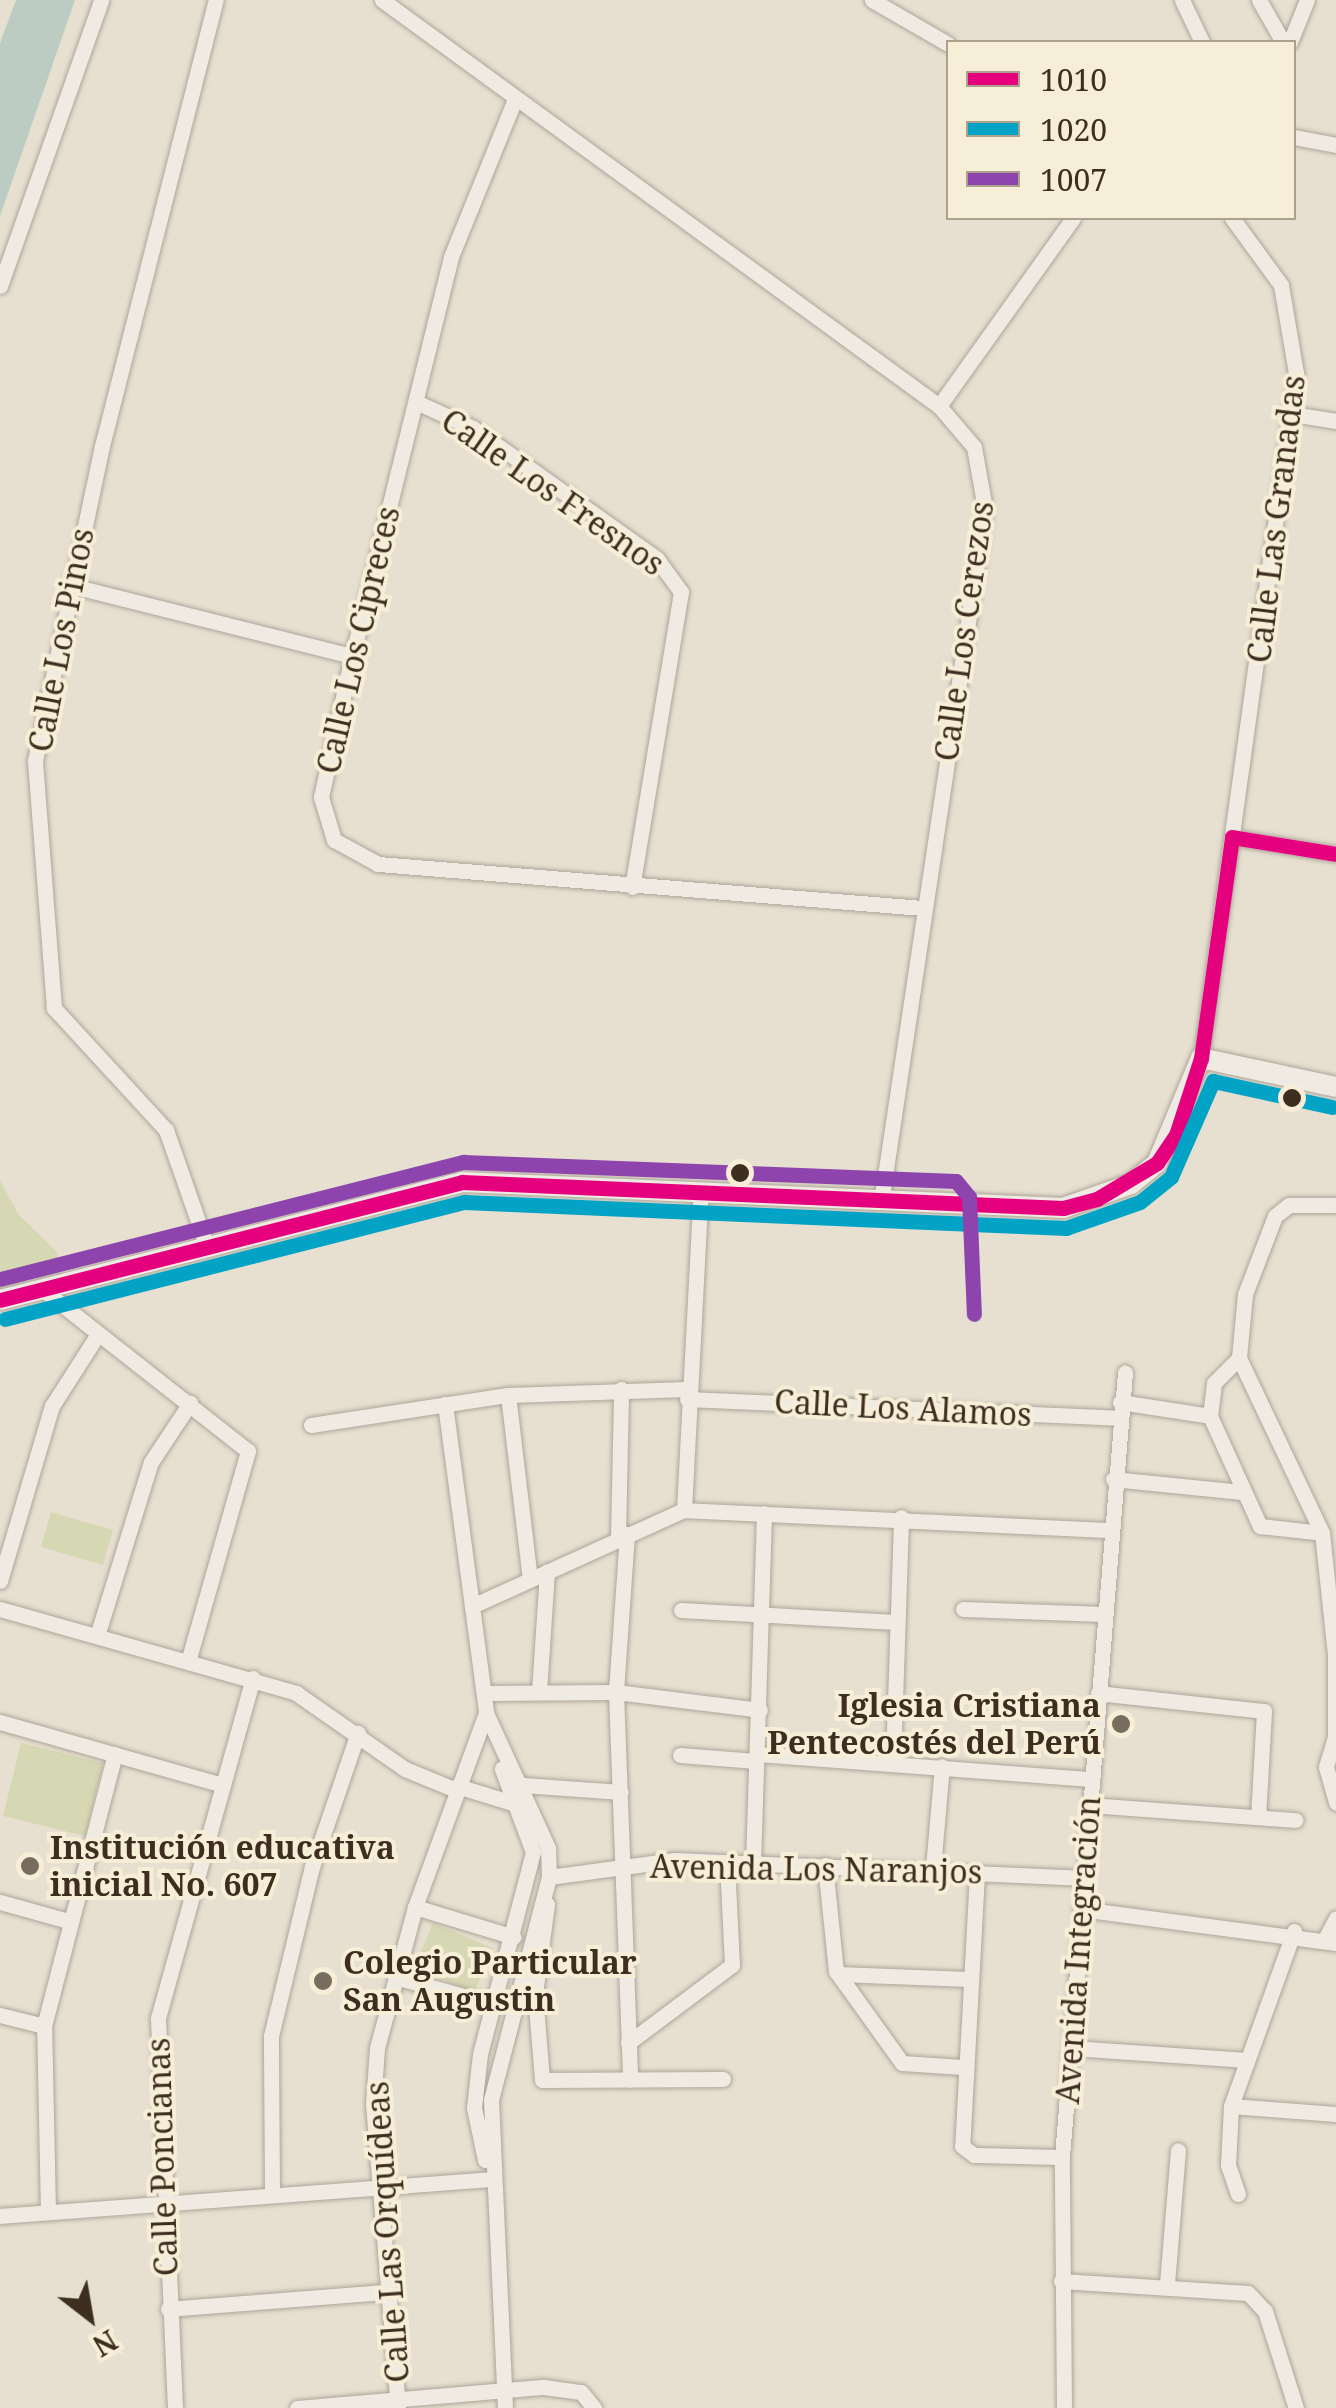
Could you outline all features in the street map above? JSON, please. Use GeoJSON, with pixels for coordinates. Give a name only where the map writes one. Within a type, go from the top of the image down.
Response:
{"type":"FeatureCollection","features":[{"type":"Feature","properties":{"kind":"street"},"geometry":{"type":"LineString","coordinates":[[0,286],[101,0]]}},
{"type":"Feature","properties":{"kind":"street","name":"Calle Los Pinos"},"geometry":{"type":"LineString","coordinates":[[206,1244],[166,1130],[67,1031],[47,984],[35,760],[69,585],[216,0]]}},
{"type":"Feature","properties":{"kind":"street","name":"Calle Los Cerezos"},"geometry":{"type":"LineString","coordinates":[[382,0],[939,406],[974,447],[985,509],[922,908],[882,1196]]}},
{"type":"Feature","properties":{"kind":"street"},"geometry":{"type":"LineString","coordinates":[[872,0],[946,43]]}},
{"type":"Feature","properties":{"kind":"street"},"geometry":{"type":"LineString","coordinates":[[1182,0],[1201,40]]}},
{"type":"Feature","properties":{"kind":"street"},"geometry":{"type":"LineString","coordinates":[[1259,0],[1281,40]]}},
{"type":"Feature","properties":{"kind":"street"},"geometry":{"type":"LineString","coordinates":[[1291,40],[1306,0]]}},
{"type":"Feature","properties":{"kind":"street","name":"Calle Los Cipreces"},"geometry":{"type":"LineString","coordinates":[[515,99],[455,244],[352,656],[321,797],[334,840],[378,864],[922,908]]}},
{"type":"Feature","properties":{"kind":"street"},"geometry":{"type":"LineString","coordinates":[[1296,137],[1336,146]]}},
{"type":"Feature","properties":{"kind":"street"},"geometry":{"type":"LineString","coordinates":[[939,406],[1072,220]]}},
{"type":"Feature","properties":{"kind":"street","name":"Calle Las Granadas"},"geometry":{"type":"LineString","coordinates":[[1201,1058],[1293,414],[1292,314],[1233,220]]}},
{"type":"Feature","properties":{"kind":"street","name":"Calle Los Fresnos"},"geometry":{"type":"LineString","coordinates":[[416,402],[472,428],[611,526],[672,574],[681,592],[632,887]]}},
{"type":"Feature","properties":{"kind":"street"},"geometry":{"type":"LineString","coordinates":[[1293,414],[1336,420]]}},
{"type":"Feature","properties":{"kind":"street"},"geometry":{"type":"LineString","coordinates":[[69,585],[352,656]]}},
{"type":"Feature","properties":{"kind":"street"},"geometry":{"type":"LineString","coordinates":[[1232,837],[1336,854]]}},
{"type":"Feature","properties":{"kind":"street"},"geometry":{"type":"LineString","coordinates":[[0,1310],[9,1298],[206,1244],[462,1182],[882,1196],[1063,1208],[1098,1199],[1157,1163],[1201,1058],[1336,1086]]}},
{"type":"Feature","properties":{"kind":"street"},"geometry":{"type":"LineString","coordinates":[[684,1510],[687,1394],[701,1190]]}},
{"type":"Feature","properties":{"kind":"street"},"geometry":{"type":"LineString","coordinates":[[1336,1206],[1290,1204],[1275,1216],[1245,1294],[1239,1358],[1322,1533],[1330,1558],[1336,1737],[1326,1768],[1336,1803]]}},
{"type":"Feature","properties":{"kind":"street"},"geometry":{"type":"LineString","coordinates":[[42,1289],[248,1451],[188,1662]]}},
{"type":"Feature","properties":{"kind":"street"},"geometry":{"type":"LineString","coordinates":[[0,1581],[52,1406],[98,1334]]}},
{"type":"Feature","properties":{"kind":"street"},"geometry":{"type":"LineString","coordinates":[[1239,1358],[1214,1383],[1210,1416],[1241,1492],[1262,1528],[1322,1533]]}},
{"type":"Feature","properties":{"kind":"street","name":"Avenida Integración"},"geometry":{"type":"LineString","coordinates":[[1064,2408],[1062,2157],[1124,1373]]}},
{"type":"Feature","properties":{"kind":"street"},"geometry":{"type":"LineString","coordinates":[[621,1389],[623,1536],[616,1692],[630,2080]]}},
{"type":"Feature","properties":{"kind":"street","name":"Calle Los Alamos"},"geometry":{"type":"LineString","coordinates":[[311,1425],[508,1395],[621,1389],[1210,1416]]}},
{"type":"Feature","properties":{"kind":"street"},"geometry":{"type":"LineString","coordinates":[[508,1395],[530,1579]]}},
{"type":"Feature","properties":{"kind":"street"},"geometry":{"type":"LineString","coordinates":[[97,1636],[151,1462],[190,1403]]}},
{"type":"Feature","properties":{"kind":"street"},"geometry":{"type":"LineString","coordinates":[[445,1404],[484,1692],[483,1720],[519,1805],[533,1852],[474,2108],[490,2178]]}},
{"type":"Feature","properties":{"kind":"street"},"geometry":{"type":"LineString","coordinates":[[1113,1479],[1241,1492]]}},
{"type":"Feature","properties":{"kind":"street"},"geometry":{"type":"LineString","coordinates":[[472,1606],[684,1510],[901,1517],[1110,1530]]}},
{"type":"Feature","properties":{"kind":"street"},"geometry":{"type":"LineString","coordinates":[[753,1864],[764,1513]]}},
{"type":"Feature","properties":{"kind":"street"},"geometry":{"type":"LineString","coordinates":[[893,1762],[901,1517]]}},
{"type":"Feature","properties":{"kind":"street"},"geometry":{"type":"LineString","coordinates":[[540,1692],[548,1571]]}},
{"type":"Feature","properties":{"kind":"street"},"geometry":{"type":"LineString","coordinates":[[963,1609],[1104,1614]]}},
{"type":"Feature","properties":{"kind":"street"},"geometry":{"type":"LineString","coordinates":[[0,1610],[254,1678],[326,1707],[405,1769],[519,1805]]}},
{"type":"Feature","properties":{"kind":"street"},"geometry":{"type":"LineString","coordinates":[[681,1610],[896,1622]]}},
{"type":"Feature","properties":{"kind":"street","name":"Calle Poncianas"},"geometry":{"type":"LineString","coordinates":[[175,2408],[161,2203],[158,2018],[254,1678]]}},
{"type":"Feature","properties":{"kind":"street"},"geometry":{"type":"LineString","coordinates":[[484,1692],[616,1692],[760,1710]]}},
{"type":"Feature","properties":{"kind":"street"},"geometry":{"type":"LineString","coordinates":[[1098,1692],[1264,1710],[1258,1817]]}},
{"type":"Feature","properties":{"kind":"street"},"geometry":{"type":"LineString","coordinates":[[483,1720],[545,1830],[549,1879],[535,1994],[540,2077],[723,2079]]}},
{"type":"Feature","properties":{"kind":"street","name":"Calle Las Orquídeas"},"geometry":{"type":"LineString","coordinates":[[398,2404],[378,2181],[377,2048],[415,1906],[483,1720]]}},
{"type":"Feature","properties":{"kind":"street"},"geometry":{"type":"LineString","coordinates":[[0,1722],[222,1784]]}},
{"type":"Feature","properties":{"kind":"street"},"geometry":{"type":"LineString","coordinates":[[272,2192],[271,2036],[358,1733]]}},
{"type":"Feature","properties":{"kind":"street"},"geometry":{"type":"LineString","coordinates":[[48,2212],[44,2026],[68,1921],[116,1754]]}},
{"type":"Feature","properties":{"kind":"street"},"geometry":{"type":"LineString","coordinates":[[680,1755],[893,1762],[1091,1779]]}},
{"type":"Feature","properties":{"kind":"street"},"geometry":{"type":"LineString","coordinates":[[933,1868],[942,1766]]}},
{"type":"Feature","properties":{"kind":"street"},"geometry":{"type":"LineString","coordinates":[[523,1785],[621,1792]]}},
{"type":"Feature","properties":{"kind":"street"},"geometry":{"type":"LineString","coordinates":[[1090,1805],[1294,1820]]}},
{"type":"Feature","properties":{"kind":"street"},"geometry":{"type":"LineString","coordinates":[[628,2044],[732,1965],[727,1864]]}},
{"type":"Feature","properties":{"kind":"street","name":"Avenida Los Naranjos"},"geometry":{"type":"LineString","coordinates":[[549,1879],[622,1867],[727,1864],[933,1868],[1084,1878]]}},
{"type":"Feature","properties":{"kind":"street"},"geometry":{"type":"LineString","coordinates":[[825,1865],[839,1974],[902,2062],[963,2067]]}},
{"type":"Feature","properties":{"kind":"street"},"geometry":{"type":"LineString","coordinates":[[977,1873],[963,2067],[967,2152],[1062,2157]]}},
{"type":"Feature","properties":{"kind":"street"},"geometry":{"type":"LineString","coordinates":[[506,2408],[490,2178],[496,2061],[549,1879]]}},
{"type":"Feature","properties":{"kind":"street"},"geometry":{"type":"LineString","coordinates":[[0,1902],[68,1921]]}},
{"type":"Feature","properties":{"kind":"street"},"geometry":{"type":"LineString","coordinates":[[415,1906],[514,1937]]}},
{"type":"Feature","properties":{"kind":"street"},"geometry":{"type":"LineString","coordinates":[[1081,1909],[1294,1931],[1331,1940],[1336,1918]]}},
{"type":"Feature","properties":{"kind":"street"},"geometry":{"type":"LineString","coordinates":[[1238,2194],[1228,2166],[1230,2106],[1294,1931]]}},
{"type":"Feature","properties":{"kind":"street"},"geometry":{"type":"LineString","coordinates":[[839,1974],[968,1979]]}},
{"type":"Feature","properties":{"kind":"street"},"geometry":{"type":"LineString","coordinates":[[395,1977],[496,2005]]}},
{"type":"Feature","properties":{"kind":"street"},"geometry":{"type":"LineString","coordinates":[[0,2015],[44,2026]]}},
{"type":"Feature","properties":{"kind":"street"},"geometry":{"type":"LineString","coordinates":[[1072,2048],[1247,2060]]}},
{"type":"Feature","properties":{"kind":"street"},"geometry":{"type":"LineString","coordinates":[[1230,2106],[1336,2114]]}},
{"type":"Feature","properties":{"kind":"street"},"geometry":{"type":"LineString","coordinates":[[1167,2284],[1178,2150]]}},
{"type":"Feature","properties":{"kind":"street"},"geometry":{"type":"LineString","coordinates":[[0,2216],[378,2181],[490,2178]]}},
{"type":"Feature","properties":{"kind":"street"},"geometry":{"type":"LineString","coordinates":[[1061,2281],[1167,2284],[1256,2298],[1296,2408]]}},
{"type":"Feature","properties":{"kind":"street"},"geometry":{"type":"LineString","coordinates":[[168,2309],[386,2292]]}},
{"type":"Feature","properties":{"kind":"street"},"geometry":{"type":"LineString","coordinates":[[297,2408],[398,2404],[504,2390],[581,2392],[594,2408]]}},
{"type":"Feature","properties":{"kind":"green space"},"geometry":{"type":"Polygon","coordinates":[[[0,1180],[18,1214],[57,1252],[63,1276],[0,1294],[0,1180]]]}},
{"type":"Feature","properties":{"kind":"green space"},"geometry":{"type":"Polygon","coordinates":[[[51,1512],[113,1530],[103,1565],[41,1547],[51,1512]]]}},
{"type":"Feature","properties":{"kind":"green space"},"geometry":{"type":"Polygon","coordinates":[[[21,1743],[103,1763],[85,1836],[3,1816],[21,1743]]]}},
{"type":"Feature","properties":{"kind":"green space"},"geometry":{"type":"Polygon","coordinates":[[[433,1923],[493,1948],[474,1993],[414,1967],[433,1923]]]}},
{"type":"Feature","properties":{"kind":"shaded area"},"geometry":{"type":"Polygon","coordinates":[[[16,0],[75,0],[0,216],[0,43],[16,0]]]}},
{"type":"Feature","properties":{"kind":"transit line","name":"1010"},"geometry":{"type":"LineString","coordinates":[[0,1300],[462,1182],[1063,1208],[1097,1199],[1157,1163],[1176,1135],[1201,1058],[1232,837],[1336,854]]}},
{"type":"Feature","properties":{"kind":"transit line","name":"1020"},"geometry":{"type":"LineString","coordinates":[[5,1319],[464,1202],[1066,1228],[1140,1202],[1171,1177],[1213,1081],[1332,1107]]}},
{"type":"Feature","properties":{"kind":"transit line","name":"1007"},"geometry":{"type":"LineString","coordinates":[[0,1279],[463,1162],[956,1181],[969,1197],[974,1314]]}},
{"type":"Feature","properties":{"kind":"place","name":"Iglesia Cristiana Pentecostés del Perú"},"geometry":{"type":"Point","coordinates":[1121,1724]}},
{"type":"Feature","properties":{"kind":"place","name":"Institución educativa inicial No. 607"},"geometry":{"type":"Point","coordinates":[30,1866]}},
{"type":"Feature","properties":{"kind":"place","name":"Colegio Particular San Augustin"},"geometry":{"type":"Point","coordinates":[323,1981]}}]}
